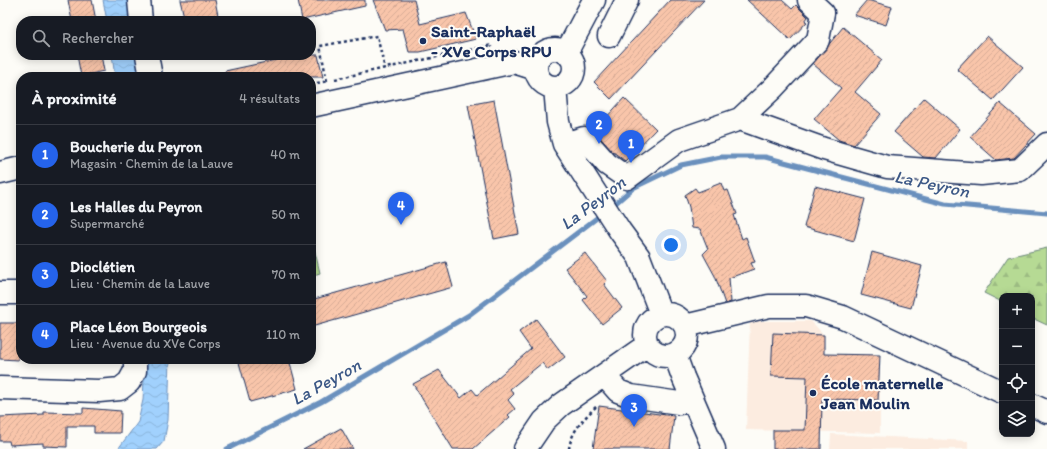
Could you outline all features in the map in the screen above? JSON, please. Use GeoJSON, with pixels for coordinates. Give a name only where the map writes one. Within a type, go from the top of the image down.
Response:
{"type":"FeatureCollection","features":[{"type":"Feature","properties":{"kind":"street"},"geometry":{"type":"LineString","coordinates":[[138,0],[140,16]]}},
{"type":"Feature","properties":{"kind":"street"},"geometry":{"type":"LineString","coordinates":[[566,54],[594,0]]}},
{"type":"Feature","properties":{"kind":"street"},"geometry":{"type":"LineString","coordinates":[[609,36],[627,0]]}},
{"type":"Feature","properties":{"kind":"street"},"geometry":{"type":"LineString","coordinates":[[564,144],[584,138],[607,164],[627,178],[679,140],[740,119],[773,88],[818,40],[823,13],[809,0]]}},
{"type":"Feature","properties":{"kind":"street"},"geometry":{"type":"LineString","coordinates":[[560,50],[566,54],[571,59],[574,66],[573,73],[569,80],[563,85],[555,87],[547,86],[541,81],[536,68],[540,56],[546,52],[560,50]]}},
{"type":"Feature","properties":{"kind":"street"},"geometry":{"type":"LineString","coordinates":[[148,60],[150,72]]}},
{"type":"Feature","properties":{"kind":"street"},"geometry":{"type":"LineString","coordinates":[[316,105],[514,62],[536,68]]}},
{"type":"Feature","properties":{"kind":"street"},"geometry":{"type":"LineString","coordinates":[[555,87],[558,122],[564,144],[620,231],[639,257],[661,314]]}},
{"type":"Feature","properties":{"kind":"street"},"geometry":{"type":"LineString","coordinates":[[740,119],[824,149],[886,167],[981,174],[1020,170],[1047,144]]}},
{"type":"Feature","properties":{"kind":"street"},"geometry":{"type":"LineString","coordinates":[[0,173],[16,169]]}},
{"type":"Feature","properties":{"kind":"street"},"geometry":{"type":"LineString","coordinates":[[0,293],[16,293]]}},
{"type":"Feature","properties":{"kind":"street"},"geometry":{"type":"LineString","coordinates":[[685,326],[769,306],[806,306],[843,317],[999,391]]}},
{"type":"Feature","properties":{"kind":"street"},"geometry":{"type":"LineString","coordinates":[[661,314],[675,316],[685,326],[688,332],[685,346],[675,355],[662,356],[651,350],[647,345],[645,332],[647,326],[650,321],[661,314]]}},
{"type":"Feature","properties":{"kind":"street"},"geometry":{"type":"LineString","coordinates":[[525,449],[544,421],[561,405],[609,381],[647,345]]}},
{"type":"Feature","properties":{"kind":"street"},"geometry":{"type":"LineString","coordinates":[[675,355],[692,400],[714,449]]}},
{"type":"Feature","properties":{"kind":"street"},"geometry":{"type":"LineString","coordinates":[[0,388],[99,391],[120,389],[129,382],[136,371],[136,364]]}},
{"type":"Feature","properties":{"kind":"street"},"geometry":{"type":"LineString","coordinates":[[609,381],[618,391],[632,396],[679,403],[692,400]]}},
{"type":"Feature","properties":{"kind":"street"},"geometry":{"type":"LineString","coordinates":[[1035,406],[1047,412]]}},
{"type":"Feature","properties":{"kind":"path"},"geometry":{"type":"LineString","coordinates":[[327,81],[320,46],[378,36],[389,88]]}},
{"type":"Feature","properties":{"kind":"path"},"geometry":{"type":"LineString","coordinates":[[569,449],[570,442],[582,419],[609,381]]}},
{"type":"Feature","properties":{"kind":"shaded area","name":"École maternelle Jean Moulin"},"geometry":{"type":"Polygon","coordinates":[[[750,321],[811,321],[824,335],[824,354],[880,355],[880,433],[746,430],[750,321]]]}},
{"type":"Feature","properties":{"kind":"shaded area"},"geometry":{"type":"Polygon","coordinates":[[[831,434],[968,441],[968,449],[830,449],[831,434]]]}},
{"type":"Feature","properties":{"kind":"green space"},"geometry":{"type":"Polygon","coordinates":[[[1047,248],[1047,325],[1035,319],[1035,293],[999,293],[999,300],[984,293],[1008,257],[1047,248]]]}},
{"type":"Feature","properties":{"kind":"green space"},"geometry":{"type":"Polygon","coordinates":[[[316,256],[320,273],[316,274],[316,256]]]}},
{"type":"Feature","properties":{"kind":"water"},"geometry":{"type":"Polygon","coordinates":[[[103,0],[130,0],[132,16],[106,16],[103,0]]]}},
{"type":"Feature","properties":{"kind":"water"},"geometry":{"type":"Polygon","coordinates":[[[113,60],[140,60],[141,72],[114,72],[113,60]]]}},
{"type":"Feature","properties":{"kind":"water"},"geometry":{"type":"Polygon","coordinates":[[[145,364],[170,364],[168,420],[164,441],[157,449],[118,449],[138,422],[143,400],[145,364]]]}},
{"type":"Feature","properties":{"kind":"building"},"geometry":{"type":"Polygon","coordinates":[[[68,0],[92,0],[95,16],[71,16],[68,0]]]}},
{"type":"Feature","properties":{"kind":"building"},"geometry":{"type":"Polygon","coordinates":[[[180,0],[215,0],[218,16],[184,16],[180,0]]]}},
{"type":"Feature","properties":{"kind":"building"},"geometry":{"type":"Polygon","coordinates":[[[298,0],[365,0],[365,6],[316,17],[301,16],[298,0]]]}},
{"type":"Feature","properties":{"kind":"building"},"geometry":{"type":"Polygon","coordinates":[[[373,0],[414,0],[420,24],[466,13],[476,39],[420,52],[409,52],[403,29],[385,30],[373,0]]]}},
{"type":"Feature","properties":{"kind":"building"},"geometry":{"type":"Polygon","coordinates":[[[670,0],[704,0],[611,99],[594,82],[670,0]]]}},
{"type":"Feature","properties":{"kind":"building"},"geometry":{"type":"Polygon","coordinates":[[[747,0],[782,0],[792,9],[796,5],[808,17],[805,21],[807,22],[790,40],[747,0]]]}},
{"type":"Feature","properties":{"kind":"building"},"geometry":{"type":"Polygon","coordinates":[[[867,0],[892,7],[886,25],[854,15],[867,0]]]}},
{"type":"Feature","properties":{"kind":"building"},"geometry":{"type":"Polygon","coordinates":[[[843,27],[882,60],[855,92],[881,114],[854,145],[839,140],[814,119],[841,88],[813,64],[843,27]]]}},
{"type":"Feature","properties":{"kind":"building"},"geometry":{"type":"Polygon","coordinates":[[[987,36],[1023,67],[993,100],[957,69],[987,36]]]}},
{"type":"Feature","properties":{"kind":"building"},"geometry":{"type":"Polygon","coordinates":[[[316,55],[318,55],[323,77],[316,77],[316,72],[225,71],[276,60],[316,60],[316,55]]]}},
{"type":"Feature","properties":{"kind":"building"},"geometry":{"type":"Polygon","coordinates":[[[78,60],[102,60],[104,71],[80,72],[78,60]]]}},
{"type":"Feature","properties":{"kind":"building"},"geometry":{"type":"Polygon","coordinates":[[[624,98],[656,129],[625,161],[612,151],[594,131],[624,98]]]}},
{"type":"Feature","properties":{"kind":"building"},"geometry":{"type":"Polygon","coordinates":[[[924,98],[960,129],[936,158],[923,157],[894,132],[924,98]]]}},
{"type":"Feature","properties":{"kind":"building"},"geometry":{"type":"Polygon","coordinates":[[[494,100],[519,234],[494,239],[468,105],[494,100]]]}},
{"type":"Feature","properties":{"kind":"building"},"geometry":{"type":"Polygon","coordinates":[[[1000,103],[1036,134],[1014,158],[996,160],[970,137],[1000,103]]]}},
{"type":"Feature","properties":{"kind":"building"},"geometry":{"type":"Polygon","coordinates":[[[721,183],[724,191],[728,190],[737,214],[734,215],[742,239],[746,237],[755,262],[751,263],[754,269],[729,278],[731,302],[725,304],[715,276],[703,254],[708,249],[700,229],[692,228],[689,207],[685,195],[695,188],[698,192],[721,183]]]}},
{"type":"Feature","properties":{"kind":"building"},"geometry":{"type":"Polygon","coordinates":[[[815,186],[865,199],[854,241],[804,227],[815,186]]]}},
{"type":"Feature","properties":{"kind":"building"},"geometry":{"type":"Polygon","coordinates":[[[872,252],[922,266],[911,308],[861,295],[872,252]]]}},
{"type":"Feature","properties":{"kind":"building"},"geometry":{"type":"Polygon","coordinates":[[[585,253],[607,281],[604,284],[622,308],[602,324],[583,300],[587,296],[565,268],[585,253]]]}},
{"type":"Feature","properties":{"kind":"building"},"geometry":{"type":"Polygon","coordinates":[[[446,262],[453,287],[316,326],[316,299],[446,262]]]}},
{"type":"Feature","properties":{"kind":"building"},"geometry":{"type":"Polygon","coordinates":[[[536,319],[565,357],[548,370],[542,363],[510,389],[514,394],[508,400],[515,409],[508,415],[510,417],[473,449],[453,449],[413,384],[439,370],[461,398],[472,389],[477,395],[531,349],[519,332],[536,319]]]}},
{"type":"Feature","properties":{"kind":"building"},"geometry":{"type":"Polygon","coordinates":[[[0,323],[16,323],[16,360],[0,359],[0,323]]]}},
{"type":"Feature","properties":{"kind":"building"},"geometry":{"type":"Polygon","coordinates":[[[773,333],[824,335],[824,354],[880,355],[878,400],[822,399],[821,449],[773,449],[773,430],[805,430],[807,377],[771,376],[773,333]]]}},
{"type":"Feature","properties":{"kind":"building"},"geometry":{"type":"Polygon","coordinates":[[[239,364],[290,364],[297,389],[250,402],[239,364]]]}},
{"type":"Feature","properties":{"kind":"building"},"geometry":{"type":"Polygon","coordinates":[[[599,406],[674,416],[670,449],[593,449],[599,406]]]}},
{"type":"Feature","properties":{"kind":"building"},"geometry":{"type":"Polygon","coordinates":[[[83,408],[121,411],[120,433],[94,433],[94,426],[67,426],[67,447],[43,446],[43,443],[10,445],[9,441],[0,441],[0,417],[44,415],[44,412],[83,413],[83,408]]]}},
{"type":"Feature","properties":{"kind":"building"},"geometry":{"type":"Polygon","coordinates":[[[341,428],[353,449],[303,449],[341,428]]]}},
{"type":"Feature","properties":{"kind":"waterway","name":"La Peyron"},"geometry":{"type":"LineString","coordinates":[[611,207],[633,188],[681,165],[721,157],[765,157],[945,204],[1047,213]]}},
{"type":"Feature","properties":{"kind":"waterway","name":"La Peyron"},"geometry":{"type":"LineString","coordinates":[[227,449],[321,402],[469,315],[602,214]]}},
{"type":"Feature","properties":{"kind":"place","name":"Saint-Raphaël - XVe Corps RPU"},"geometry":{"type":"Point","coordinates":[423,41]}},
{"type":"Feature","properties":{"kind":"place","name":"Les Halles du Peyron"},"geometry":{"type":"Point","coordinates":[599,144]}},
{"type":"Feature","properties":{"kind":"place","name":"Boucherie du Peyron"},"geometry":{"type":"Point","coordinates":[631,163]}},
{"type":"Feature","properties":{"kind":"place","name":"Place Léon Bourgeois"},"geometry":{"type":"Point","coordinates":[401,225]}},
{"type":"Feature","properties":{"kind":"place","name":"École maternelle Jean Moulin"},"geometry":{"type":"Point","coordinates":[813,393]}},
{"type":"Feature","properties":{"kind":"place","name":"Dioclétien"},"geometry":{"type":"Point","coordinates":[634,427]}}]}
